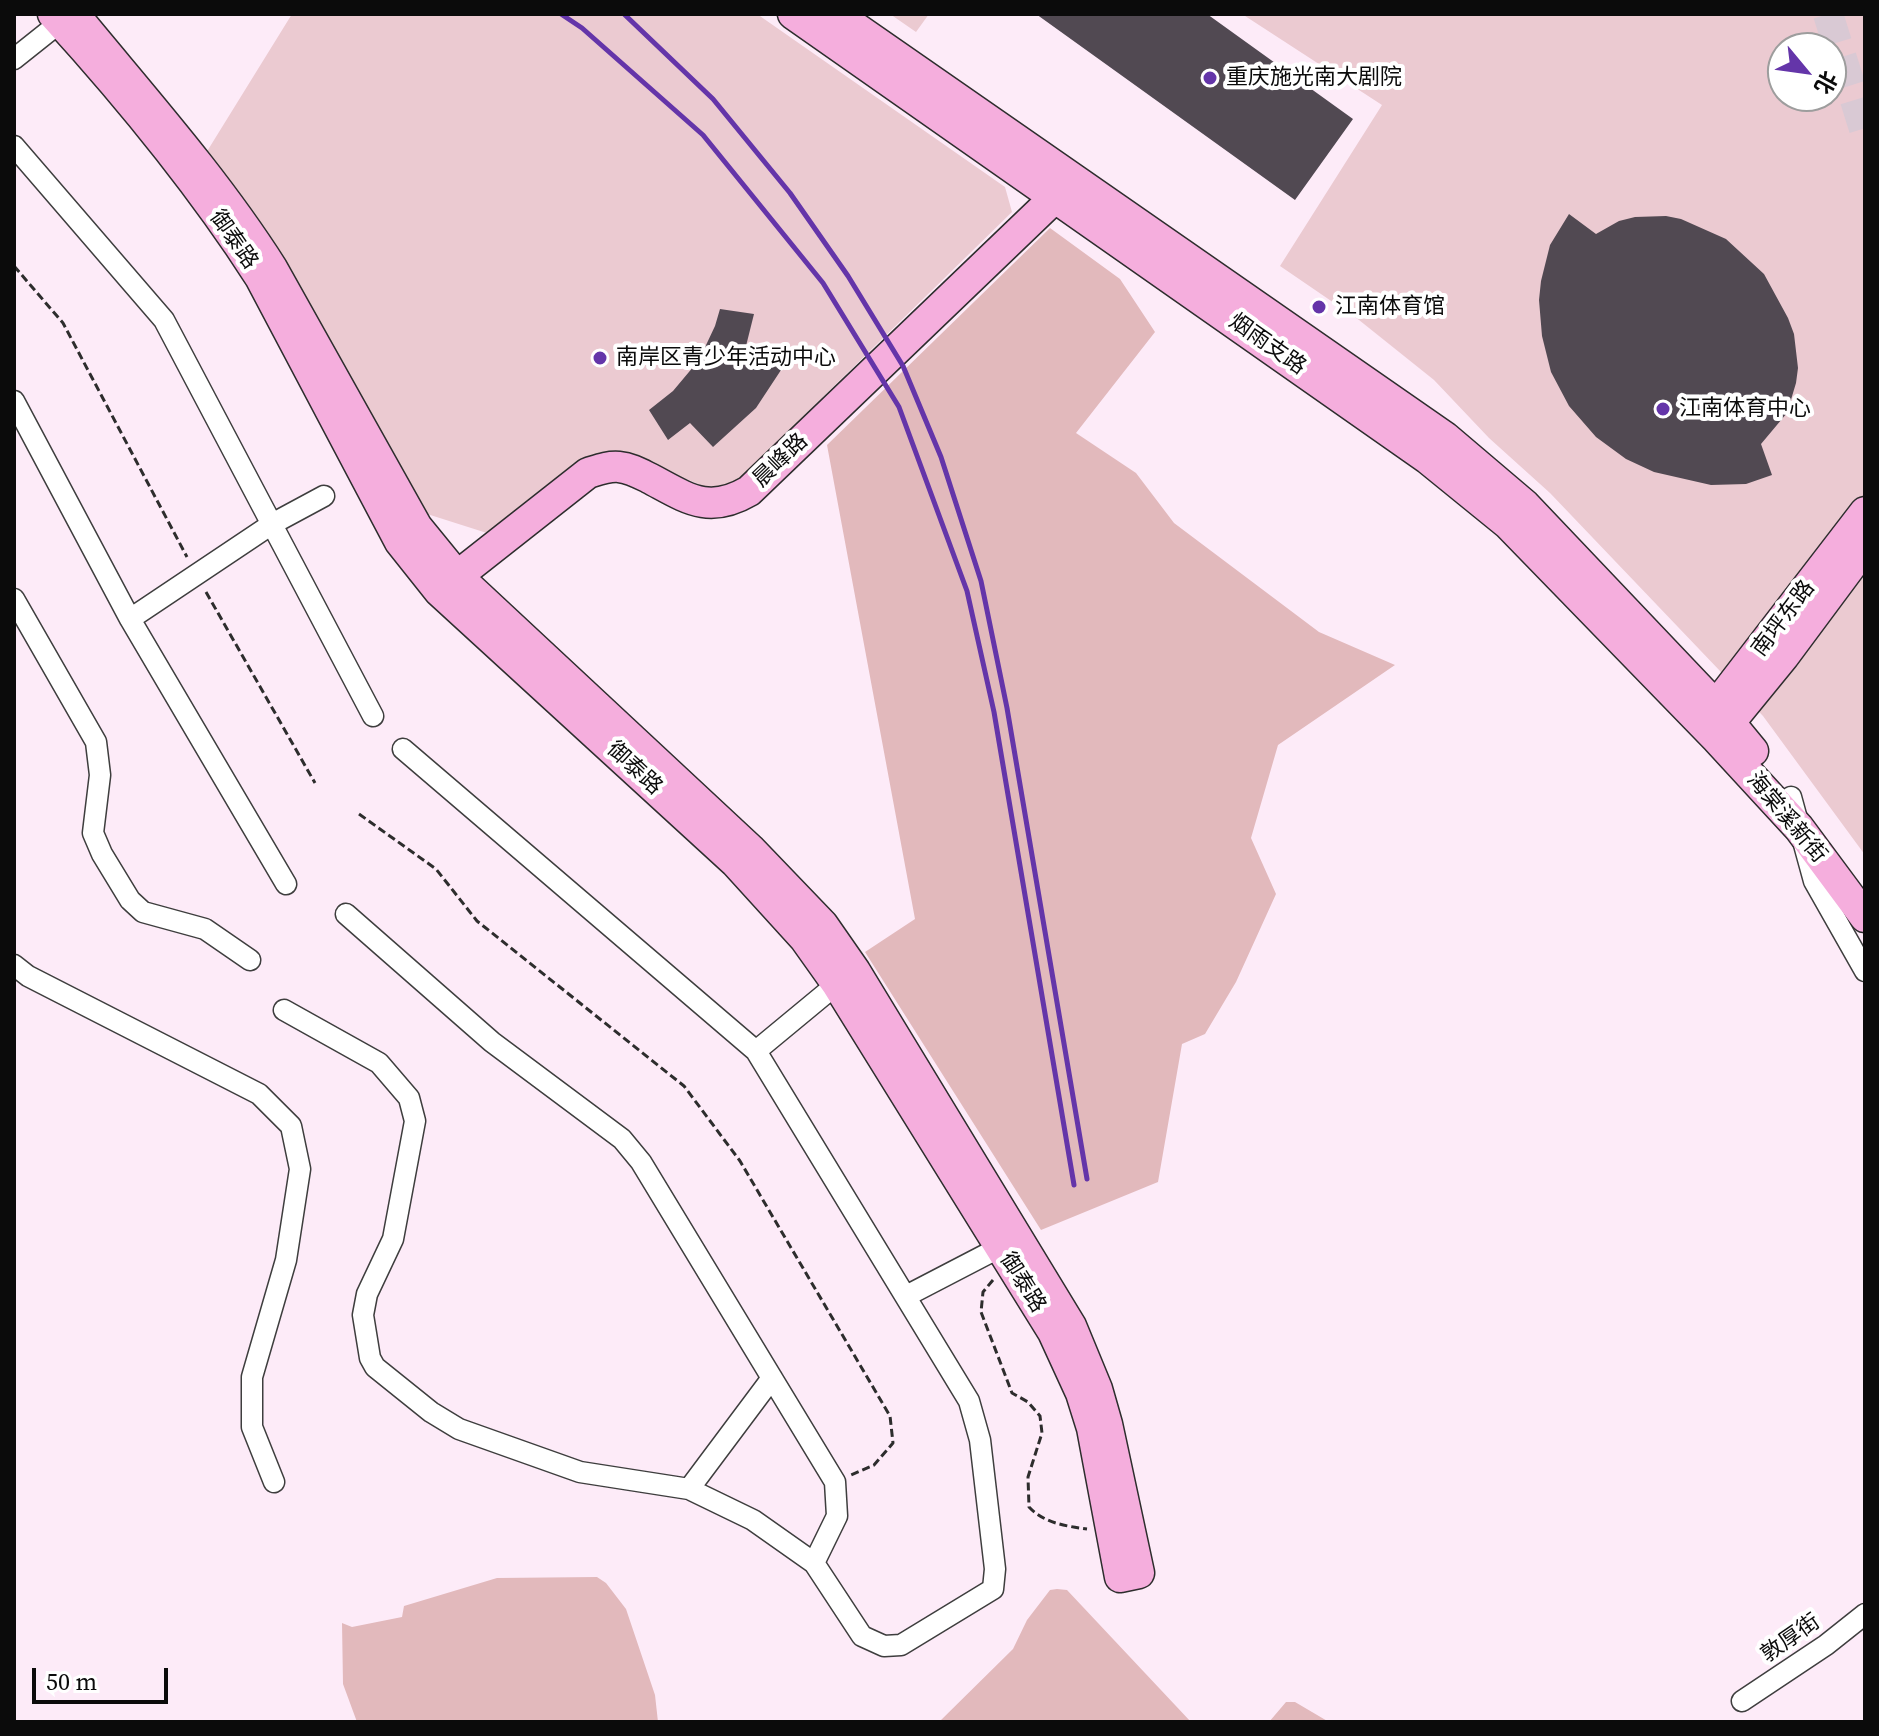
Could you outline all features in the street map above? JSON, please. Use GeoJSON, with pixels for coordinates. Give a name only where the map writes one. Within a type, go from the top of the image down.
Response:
{"type":"FeatureCollection","features":[{"type":"Feature","properties":{"kind":"street","name":"烟雨支路"},"geometry":{"type":"LineString","coordinates":[[793,14],[1445,437],[1525,505],[1716,723]]}},
{"type":"Feature","properties":{"kind":"street","name":"烟雨支路"},"geometry":{"type":"LineString","coordinates":[[836,14],[1065,188]]}},
{"type":"Feature","properties":{"kind":"street"},"geometry":{"type":"LineString","coordinates":[[14,59],[65,16]]}},
{"type":"Feature","properties":{"kind":"street","name":"御泰路"},"geometry":{"type":"LineString","coordinates":[[65,16],[164,123],[250,232],[448,583],[735,862],[805,939],[1008,1249],[1071,1326],[1097,1389],[1107,1424],[1129,1575],[1112,1531],[1092,1428],[1081,1393],[1053,1332],[1008,1249],[855,971],[823,925],[750,849],[448,583]]}},
{"type":"Feature","properties":{"kind":"street"},"geometry":{"type":"LineString","coordinates":[[14,146],[164,320],[373,716]]}},
{"type":"Feature","properties":{"kind":"street","name":"晨峰路"},"geometry":{"type":"LineString","coordinates":[[448,583],[588,473],[605,467],[633,470],[694,501],[712,504],[731,502],[749,491],[1065,188]]}},
{"type":"Feature","properties":{"kind":"street"},"geometry":{"type":"LineString","coordinates":[[14,401],[130,619],[286,884]]}},
{"type":"Feature","properties":{"kind":"street"},"geometry":{"type":"LineString","coordinates":[[130,619],[272,524],[324,496]]}},
{"type":"Feature","properties":{"kind":"street","name":"南坪东路"},"geometry":{"type":"LineString","coordinates":[[1776,648],[1865,512]]}},
{"type":"Feature","properties":{"kind":"street","name":"南坪东路"},"geometry":{"type":"LineString","coordinates":[[1716,723],[1776,648],[1865,547]]}},
{"type":"Feature","properties":{"kind":"street"},"geometry":{"type":"LineString","coordinates":[[14,599],[96,742],[100,775],[93,833],[130,900],[143,912],[205,929],[250,960]]}},
{"type":"Feature","properties":{"kind":"street","name":"海棠溪新街"},"geometry":{"type":"LineString","coordinates":[[1716,723],[1756,782],[1799,828],[1865,917]]}},
{"type":"Feature","properties":{"kind":"street","name":"海棠溪新街"},"geometry":{"type":"LineString","coordinates":[[1716,723],[1791,797],[1865,896]]}},
{"type":"Feature","properties":{"kind":"street"},"geometry":{"type":"LineString","coordinates":[[284,1010],[379,1063],[409,1098],[415,1121],[393,1239],[367,1294],[363,1315],[370,1358],[375,1367],[431,1412],[459,1429],[580,1472],[689,1489],[753,1520],[814,1563],[862,1636],[884,1646],[901,1645],[993,1589],[995,1569],[980,1440],[969,1401],[756,1051],[403,749]]}},
{"type":"Feature","properties":{"kind":"street"},"geometry":{"type":"LineString","coordinates":[[1756,782],[1865,971]]}},
{"type":"Feature","properties":{"kind":"street"},"geometry":{"type":"LineString","coordinates":[[1791,797],[1814,881]]}},
{"type":"Feature","properties":{"kind":"street"},"geometry":{"type":"LineString","coordinates":[[346,914],[492,1042],[622,1139],[641,1162],[835,1482],[837,1516],[814,1563]]}},
{"type":"Feature","properties":{"kind":"street"},"geometry":{"type":"LineString","coordinates":[[14,965],[28,976],[259,1094],[291,1126],[300,1169],[286,1260],[252,1377],[252,1427],[274,1482]]}},
{"type":"Feature","properties":{"kind":"street"},"geometry":{"type":"LineString","coordinates":[[756,1051],[837,984]]}},
{"type":"Feature","properties":{"kind":"street"},"geometry":{"type":"LineString","coordinates":[[906,1296],[1008,1249]]}},
{"type":"Feature","properties":{"kind":"street"},"geometry":{"type":"LineString","coordinates":[[689,1489],[772,1378]]}},
{"type":"Feature","properties":{"kind":"street","name":"敦厚街"},"geometry":{"type":"LineString","coordinates":[[1742,1701],[1826,1645],[1865,1614]]}},
{"type":"Feature","properties":{"kind":"path"},"geometry":{"type":"LineString","coordinates":[[14,266],[63,323],[196,575],[315,783]]}},
{"type":"Feature","properties":{"kind":"path"},"geometry":{"type":"LineString","coordinates":[[359,814],[436,869],[477,921],[684,1086],[740,1161],[890,1416],[893,1443],[874,1465],[835,1482]]}},
{"type":"Feature","properties":{"kind":"path"},"geometry":{"type":"LineString","coordinates":[[1008,1249],[983,1292],[981,1312],[1012,1393],[1028,1402],[1040,1416],[1042,1433],[1028,1477],[1029,1507],[1038,1517],[1067,1527],[1112,1531]]}},
{"type":"Feature","properties":{"kind":"shaded area","name":"南岸区青少年活动中心"},"geometry":{"type":"Polygon","coordinates":[[[292,14],[757,14],[1005,187],[1012,212],[741,477],[728,485],[710,489],[622,452],[608,453],[490,534],[424,513],[260,225],[206,153],[292,14]]]}},
{"type":"Feature","properties":{"kind":"shaded area"},"geometry":{"type":"Polygon","coordinates":[[[890,14],[929,14],[916,32],[890,14]]]}},
{"type":"Feature","properties":{"kind":"shaded area","name":"江南体育中心"},"geometry":{"type":"Polygon","coordinates":[[[1242,14],[1865,14],[1865,855],[1763,716],[1550,493],[1489,438],[1434,380],[1359,320],[1280,266],[1382,105],[1242,14]]]}},
{"type":"Feature","properties":{"kind":"shaded area"},"geometry":{"type":"Polygon","coordinates":[[[1050,228],[1120,279],[1155,332],[1076,433],[1136,473],[1174,523],[1319,632],[1395,665],[1278,745],[1251,838],[1276,894],[1236,982],[1205,1034],[1182,1044],[1158,1182],[1041,1230],[865,952],[915,919],[827,445],[1050,228]]]}},
{"type":"Feature","properties":{"kind":"shaded area"},"geometry":{"type":"Polygon","coordinates":[[[597,1577],[606,1583],[626,1609],[655,1695],[658,1722],[357,1722],[343,1684],[342,1623],[352,1627],[402,1617],[404,1606],[497,1578],[597,1577]]]}},
{"type":"Feature","properties":{"kind":"shaded area"},"geometry":{"type":"Polygon","coordinates":[[[1050,1590],[1067,1590],[1191,1722],[939,1722],[1013,1649],[1027,1620],[1050,1590]]]}},
{"type":"Feature","properties":{"kind":"shaded area"},"geometry":{"type":"Polygon","coordinates":[[[1286,1702],[1295,1702],[1329,1722],[1269,1722],[1286,1702]]]}},
{"type":"Feature","properties":{"kind":"building","name":"重庆施光南大剧院"},"geometry":{"type":"Polygon","coordinates":[[[1036,14],[1207,14],[1353,119],[1295,200],[1036,14]]]}},
{"type":"Feature","properties":{"kind":"building","name":"江南体育中心"},"geometry":{"type":"Polygon","coordinates":[[[1569,214],[1596,234],[1619,221],[1635,217],[1681,219],[1726,239],[1764,274],[1794,334],[1798,368],[1787,413],[1761,444],[1772,475],[1746,484],[1711,485],[1654,472],[1626,459],[1596,437],[1569,406],[1551,372],[1542,336],[1539,300],[1550,245],[1569,214]]]}},
{"type":"Feature","properties":{"kind":"building"},"geometry":{"type":"Polygon","coordinates":[[[720,309],[754,314],[745,350],[783,367],[756,408],[713,447],[690,423],[668,440],[649,410],[673,391],[699,360],[720,309]]]}},
{"type":"Feature","properties":{"kind":"tunnel"},"geometry":{"type":"LineString","coordinates":[[1828,14],[1865,132]]}},
{"type":"Feature","properties":{"kind":"railway"},"geometry":{"type":"LineString","coordinates":[[561,14],[582,28],[703,135],[823,283],[899,407],[967,591],[994,712],[1074,1185]]}},
{"type":"Feature","properties":{"kind":"railway"},"geometry":{"type":"LineString","coordinates":[[624,14],[713,99],[790,193],[848,276],[903,366],[941,457],[981,581],[1007,708],[1087,1179]]}},
{"type":"Feature","properties":{"kind":"place","name":"重庆施光南大剧院"},"geometry":{"type":"Point","coordinates":[1210,78]}},
{"type":"Feature","properties":{"kind":"place","name":"江南体育馆"},"geometry":{"type":"Point","coordinates":[1319,307]}},
{"type":"Feature","properties":{"kind":"place","name":"南岸区青少年活动中心"},"geometry":{"type":"Point","coordinates":[600,358]}},
{"type":"Feature","properties":{"kind":"place","name":"江南体育中心"},"geometry":{"type":"Point","coordinates":[1663,409]}}]}
